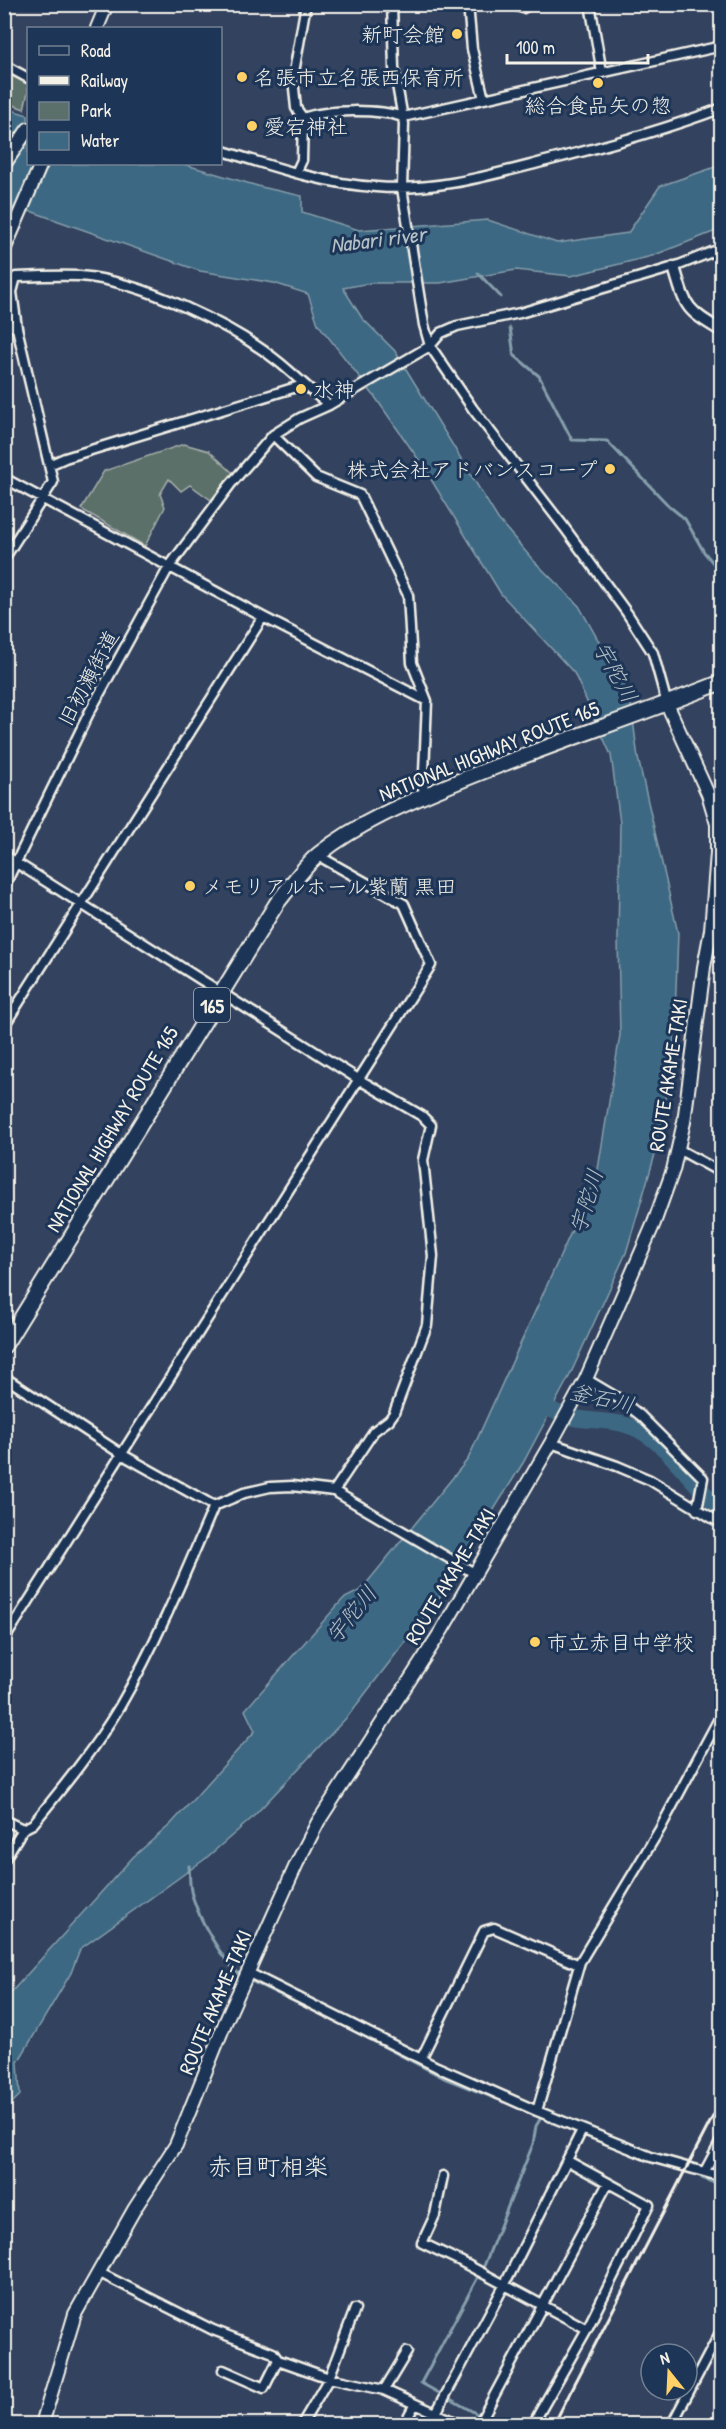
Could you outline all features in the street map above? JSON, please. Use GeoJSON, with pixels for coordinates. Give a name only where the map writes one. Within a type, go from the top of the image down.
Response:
{"type":"FeatureCollection","features":[{"type":"Feature","properties":{"kind":"highway","name":"NATIONAL HIGHWAY ROUTE 165"},"geometry":{"type":"LineString","coordinates":[[4,1346],[220,992],[277,903],[317,855],[367,823],[423,796],[510,760],[722,682]]}},
{"type":"Feature","properties":{"kind":"main road"},"geometry":{"type":"LineString","coordinates":[[97,27],[107,4]]}},
{"type":"Feature","properties":{"kind":"main road"},"geometry":{"type":"LineString","coordinates":[[5,164],[27,131]]}},
{"type":"Feature","properties":{"kind":"main road"},"geometry":{"type":"LineString","coordinates":[[4,250],[41,165]]}},
{"type":"Feature","properties":{"kind":"main road","name":"ROUTE AKAME-TAKI"},"geometry":{"type":"LineString","coordinates":[[42,2424],[75,2314],[135,2208],[176,2145],[225,2023],[297,1863],[318,1822],[442,1630],[472,1572],[551,1443],[586,1379],[654,1223],[678,1149],[684,1122],[711,930],[717,824],[694,759],[660,706]]}},
{"type":"Feature","properties":{"kind":"street"},"geometry":{"type":"LineString","coordinates":[[296,173],[302,160],[303,118],[296,108],[293,78],[306,4]]}},
{"type":"Feature","properties":{"kind":"street"},"geometry":{"type":"LineString","coordinates":[[392,4],[394,68],[403,117],[403,192],[424,325],[425,348],[627,613],[653,653],[660,706]]}},
{"type":"Feature","properties":{"kind":"street"},"geometry":{"type":"LineString","coordinates":[[468,4],[472,49],[484,99]]}},
{"type":"Feature","properties":{"kind":"street"},"geometry":{"type":"LineString","coordinates":[[512,4],[523,8],[530,4]]}},
{"type":"Feature","properties":{"kind":"street"},"geometry":{"type":"LineString","coordinates":[[590,4],[602,73]]}},
{"type":"Feature","properties":{"kind":"street"},"geometry":{"type":"LineString","coordinates":[[303,118],[315,113],[348,112],[393,114],[403,117],[722,46]]}},
{"type":"Feature","properties":{"kind":"street"},"geometry":{"type":"LineString","coordinates":[[4,65],[27,77]]}},
{"type":"Feature","properties":{"kind":"street"},"geometry":{"type":"LineString","coordinates":[[222,151],[296,173],[339,183],[403,192],[478,178],[628,140],[722,108]]}},
{"type":"Feature","properties":{"kind":"street","name":"旧初瀬街道"},"geometry":{"type":"LineString","coordinates":[[4,886],[89,713],[169,567],[205,518],[273,435],[300,418],[331,404],[425,348],[441,333],[457,326],[520,313],[674,267],[722,248]]}},
{"type":"Feature","properties":{"kind":"street"},"geometry":{"type":"LineString","coordinates":[[674,267],[687,306],[693,313],[722,331]]}},
{"type":"Feature","properties":{"kind":"street"},"geometry":{"type":"LineString","coordinates":[[4,559],[53,482],[17,328],[12,292],[16,277],[82,276],[158,296],[213,321],[245,339],[280,363],[303,385],[331,404]]}},
{"type":"Feature","properties":{"kind":"street"},"geometry":{"type":"LineString","coordinates":[[4,323],[17,328]]}},
{"type":"Feature","properties":{"kind":"street"},"geometry":{"type":"LineString","coordinates":[[49,465],[65,458],[303,385]]}},
{"type":"Feature","properties":{"kind":"street"},"geometry":{"type":"LineString","coordinates":[[273,435],[316,477],[360,495],[408,595],[412,663],[427,701],[423,796]]}},
{"type":"Feature","properties":{"kind":"street"},"geometry":{"type":"LineString","coordinates":[[4,478],[263,617],[427,701]]}},
{"type":"Feature","properties":{"kind":"street"},"geometry":{"type":"LineString","coordinates":[[4,1026],[83,905],[263,617]]}},
{"type":"Feature","properties":{"kind":"street"},"geometry":{"type":"LineString","coordinates":[[4,855],[358,1079],[422,1116],[431,1125],[423,1160],[433,1256],[427,1325],[394,1413],[389,1420],[374,1431],[334,1491]]}},
{"type":"Feature","properties":{"kind":"street"},"geometry":{"type":"LineString","coordinates":[[4,1640],[431,965],[404,904],[317,855]]}},
{"type":"Feature","properties":{"kind":"street"},"geometry":{"type":"LineString","coordinates":[[711,930],[722,920]]}},
{"type":"Feature","properties":{"kind":"street"},"geometry":{"type":"LineString","coordinates":[[678,1149],[722,1173]]}},
{"type":"Feature","properties":{"kind":"street"},"geometry":{"type":"LineString","coordinates":[[4,1377],[123,1455],[214,1506]]}},
{"type":"Feature","properties":{"kind":"street"},"geometry":{"type":"LineString","coordinates":[[586,1379],[618,1398],[641,1416],[703,1478],[697,1510]]}},
{"type":"Feature","properties":{"kind":"street"},"geometry":{"type":"LineString","coordinates":[[551,1443],[650,1480],[722,1524]]}},
{"type":"Feature","properties":{"kind":"street"},"geometry":{"type":"LineString","coordinates":[[4,1860],[23,1829],[33,1824],[77,1769],[120,1706],[178,1592],[214,1506],[244,1493],[270,1487],[300,1487],[334,1491],[472,1572]]}},
{"type":"Feature","properties":{"kind":"street"},"geometry":{"type":"LineString","coordinates":[[537,2111],[579,1965],[660,1828],[722,1713]]}},
{"type":"Feature","properties":{"kind":"street"},"geometry":{"type":"LineString","coordinates":[[4,1820],[23,1829]]}},
{"type":"Feature","properties":{"kind":"street"},"geometry":{"type":"LineString","coordinates":[[421,2059],[484,1932],[489,1929],[494,1929],[579,1965]]}},
{"type":"Feature","properties":{"kind":"street"},"geometry":{"type":"LineString","coordinates":[[246,1978],[582,2130],[651,2157],[722,2177]]}},
{"type":"Feature","properties":{"kind":"street"},"geometry":{"type":"LineString","coordinates":[[436,2413],[504,2286],[582,2130]]}},
{"type":"Feature","properties":{"kind":"street"},"geometry":{"type":"LineString","coordinates":[[705,2171],[722,2139]]}},
{"type":"Feature","properties":{"kind":"street"},"geometry":{"type":"LineString","coordinates":[[533,2424],[587,2329],[649,2205],[568,2161]]}},
{"type":"Feature","properties":{"kind":"street"},"geometry":{"type":"LineString","coordinates":[[443,2176],[435,2215],[422,2243],[587,2329]]}},
{"type":"Feature","properties":{"kind":"street"},"geometry":{"type":"LineString","coordinates":[[479,2424],[608,2183]]}},
{"type":"Feature","properties":{"kind":"street"},"geometry":{"type":"LineString","coordinates":[[100,2273],[213,2330],[273,2353],[278,2360],[329,2378],[384,2390],[460,2424]]}},
{"type":"Feature","properties":{"kind":"street"},"geometry":{"type":"LineString","coordinates":[[302,2424],[329,2378],[355,2309]]}},
{"type":"Feature","properties":{"kind":"street"},"geometry":{"type":"LineString","coordinates":[[672,2424],[722,2329]]}},
{"type":"Feature","properties":{"kind":"street"},"geometry":{"type":"LineString","coordinates":[[384,2390],[407,2352]]}},
{"type":"Feature","properties":{"kind":"street"},"geometry":{"type":"LineString","coordinates":[[224,2370],[264,2388],[278,2360]]}},
{"type":"Feature","properties":{"kind":"street"},"geometry":{"type":"LineString","coordinates":[[404,2424],[415,2404]]}},
{"type":"Feature","properties":{"kind":"green space"},"geometry":{"type":"Polygon","coordinates":[[[4,72],[27,81],[24,109],[5,102],[4,72]]]}},
{"type":"Feature","properties":{"kind":"green space"},"geometry":{"type":"Polygon","coordinates":[[[184,444],[209,451],[233,473],[211,500],[190,485],[181,491],[169,479],[160,494],[165,507],[145,546],[81,509],[104,471],[184,444]]]}},
{"type":"Feature","properties":{"kind":"water"},"geometry":{"type":"Polygon","coordinates":[[[5,108],[27,115],[27,165],[186,165],[261,187],[302,196],[302,212],[359,230],[488,220],[557,243],[628,233],[660,186],[721,165],[721,229],[652,256],[571,276],[516,270],[440,283],[370,283],[343,288],[362,318],[395,351],[498,519],[532,559],[579,606],[630,697],[638,758],[678,933],[674,1046],[656,1151],[626,1253],[570,1375],[523,1463],[439,1598],[348,1716],[251,1819],[205,1859],[80,1949],[71,1973],[18,2062],[20,2095],[5,2110],[5,1999],[133,1857],[170,1825],[255,1731],[245,1710],[343,1599],[361,1590],[468,1459],[597,1175],[620,1035],[618,939],[620,823],[611,755],[574,673],[501,594],[421,463],[375,397],[318,324],[308,294],[274,283],[200,271],[33,212],[5,207],[5,108]]]}},
{"type":"Feature","properties":{"kind":"waterway"},"geometry":{"type":"LineString","coordinates":[[478,273],[501,297]]}},
{"type":"Feature","properties":{"kind":"waterway"},"geometry":{"type":"LineString","coordinates":[[510,328],[514,355],[539,376],[572,440],[607,441],[669,506],[685,519],[704,552],[718,569],[722,581]]}},
{"type":"Feature","properties":{"kind":"waterway"},"geometry":{"type":"LineString","coordinates":[[722,608],[722,616]]}},
{"type":"Feature","properties":{"kind":"waterway","name":"釜石川"},"geometry":{"type":"LineString","coordinates":[[531,1400],[569,1417],[617,1423],[642,1432],[664,1449],[701,1490],[722,1509]]}},
{"type":"Feature","properties":{"kind":"waterway"},"geometry":{"type":"LineString","coordinates":[[189,1866],[191,1892],[200,1916],[219,1950],[241,1976]]}},
{"type":"Feature","properties":{"kind":"waterway"},"geometry":{"type":"LineString","coordinates":[[247,1979],[327,2017],[444,2078],[497,2099]]}},
{"type":"Feature","properties":{"kind":"waterway"},"geometry":{"type":"LineString","coordinates":[[506,2102],[519,2108]]}},
{"type":"Feature","properties":{"kind":"waterway"},"geometry":{"type":"LineString","coordinates":[[484,2266],[533,2144],[536,2126],[542,2116],[540,2115]]}},
{"type":"Feature","properties":{"kind":"waterway"},"geometry":{"type":"LineString","coordinates":[[560,2124],[575,2131]]}},
{"type":"Feature","properties":{"kind":"waterway"},"geometry":{"type":"LineString","coordinates":[[588,2137],[623,2150]]}},
{"type":"Feature","properties":{"kind":"waterway"},"geometry":{"type":"LineString","coordinates":[[702,2178],[722,2186]]}},
{"type":"Feature","properties":{"kind":"waterway"},"geometry":{"type":"LineString","coordinates":[[478,2277],[421,2383],[479,2415]]}},
{"type":"Feature","properties":{"kind":"waterway"},"geometry":{"type":"LineString","coordinates":[[490,2420],[498,2424]]}},
{"type":"Feature","properties":{"kind":"railway"},"geometry":{"type":"LineString","coordinates":[[554,2424],[722,2099]]}},
{"type":"Feature","properties":{"kind":"place","name":"新町会館"},"geometry":{"type":"Point","coordinates":[457,34]}},
{"type":"Feature","properties":{"kind":"place","name":"名張市立名張西保育所"},"geometry":{"type":"Point","coordinates":[242,77]}},
{"type":"Feature","properties":{"kind":"place","name":"総合食品矢の惣"},"geometry":{"type":"Point","coordinates":[598,83]}},
{"type":"Feature","properties":{"kind":"place","name":"愛宕神社"},"geometry":{"type":"Point","coordinates":[252,126]}},
{"type":"Feature","properties":{"kind":"place","name":"水神"},"geometry":{"type":"Point","coordinates":[301,389]}},
{"type":"Feature","properties":{"kind":"place","name":"株式会社アドバンスコープ"},"geometry":{"type":"Point","coordinates":[610,469]}},
{"type":"Feature","properties":{"kind":"place","name":"メモリアルホール紫蘭 黒田"},"geometry":{"type":"Point","coordinates":[190,886]}},
{"type":"Feature","properties":{"kind":"place","name":"市立赤目中学校"},"geometry":{"type":"Point","coordinates":[535,1642]}},
{"type":"Feature","properties":{"kind":"district","name":"赤目町相楽"},"geometry":{"type":"Point","coordinates":[268,2166]}},
{"type":"Feature","properties":{"kind":"water label","name":"Nabari river"},"geometry":{"type":"Point","coordinates":[378,239]}},
{"type":"Feature","properties":{"kind":"water label","name":"宇陀川"},"geometry":{"type":"Point","coordinates":[616,672]}},
{"type":"Feature","properties":{"kind":"water label","name":"宇陀川"},"geometry":{"type":"Point","coordinates":[586,1201]}},
{"type":"Feature","properties":{"kind":"water label","name":"宇陀川"},"geometry":{"type":"Point","coordinates":[351,1614]}}]}
